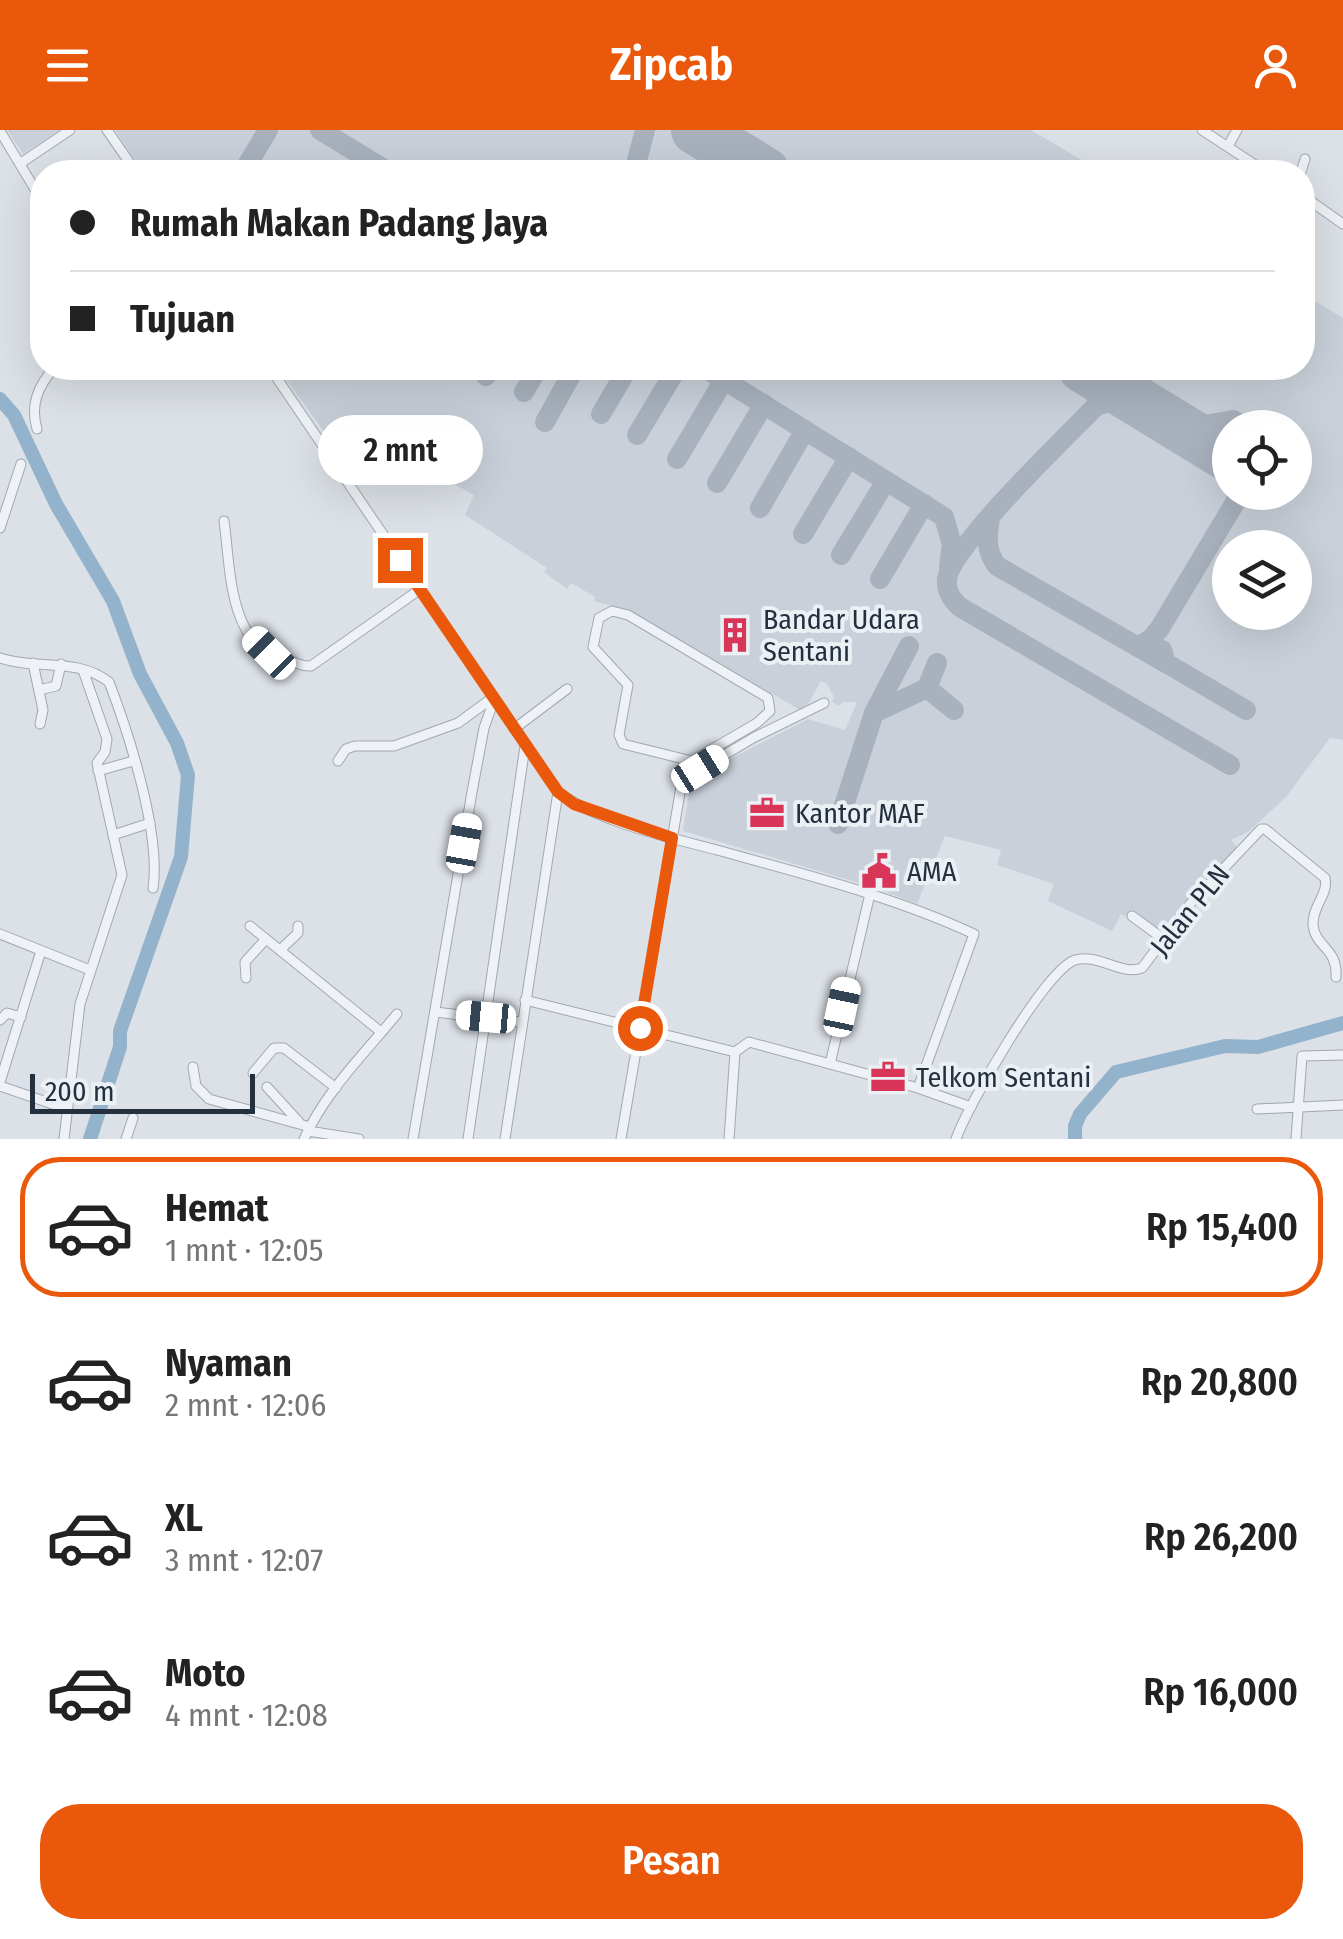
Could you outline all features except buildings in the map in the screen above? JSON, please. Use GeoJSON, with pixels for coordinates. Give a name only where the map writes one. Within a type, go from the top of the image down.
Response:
{"type":"FeatureCollection","features":[{"type":"Feature","properties":{"kind":"street"},"geometry":{"type":"LineString","coordinates":[[21,163],[70,130]]}},
{"type":"Feature","properties":{"kind":"street"},"geometry":{"type":"LineString","coordinates":[[108,130],[128,160]]}},
{"type":"Feature","properties":{"kind":"street"},"geometry":{"type":"LineString","coordinates":[[1202,130],[1248,160]]}},
{"type":"Feature","properties":{"kind":"street"},"geometry":{"type":"LineString","coordinates":[[1228,146],[1237,130]]}},
{"type":"Feature","properties":{"kind":"street"},"geometry":{"type":"LineString","coordinates":[[0,131],[30,179]]}},
{"type":"Feature","properties":{"kind":"street"},"geometry":{"type":"LineString","coordinates":[[1315,204],[1343,224]]}},
{"type":"Feature","properties":{"kind":"street"},"geometry":{"type":"LineString","coordinates":[[37,429],[34,408],[46,380]]}},
{"type":"Feature","properties":{"kind":"street"},"geometry":{"type":"LineString","coordinates":[[278,380],[558,792],[574,804],[672,838],[870,894],[974,934],[918,1088]]}},
{"type":"Feature","properties":{"kind":"street"},"geometry":{"type":"LineString","coordinates":[[0,528],[21,464]]}},
{"type":"Feature","properties":{"kind":"street"},"geometry":{"type":"LineString","coordinates":[[224,521],[231,594],[252,636],[280,660],[305,668],[312,666],[419,590]]}},
{"type":"Feature","properties":{"kind":"street"},"geometry":{"type":"LineString","coordinates":[[620,1139],[682,781],[692,762],[766,716],[770,706],[768,698],[628,616],[612,611],[604,614],[595,626],[593,646],[628,685],[621,742],[692,762]]}},
{"type":"Feature","properties":{"kind":"street"},"geometry":{"type":"LineString","coordinates":[[0,658],[15,663],[62,664],[109,682],[150,823],[154,843],[153,888]]}},
{"type":"Feature","properties":{"kind":"street"},"geometry":{"type":"LineString","coordinates":[[33,663],[43,710],[40,724]]}},
{"type":"Feature","properties":{"kind":"street"},"geometry":{"type":"LineString","coordinates":[[39,690],[56,686],[62,664]]}},
{"type":"Feature","properties":{"kind":"street"},"geometry":{"type":"LineString","coordinates":[[64,1139],[76,1026],[122,875],[96,763],[108,739],[83,670]]}},
{"type":"Feature","properties":{"kind":"street"},"geometry":{"type":"LineString","coordinates":[[514,729],[567,689]]}},
{"type":"Feature","properties":{"kind":"street"},"geometry":{"type":"LineString","coordinates":[[338,761],[346,749],[355,746],[394,746],[458,723],[493,699]]}},
{"type":"Feature","properties":{"kind":"street"},"geometry":{"type":"LineString","coordinates":[[413,1139],[478,760],[493,699]]}},
{"type":"Feature","properties":{"kind":"street"},"geometry":{"type":"LineString","coordinates":[[682,781],[752,738],[824,703]]}},
{"type":"Feature","properties":{"kind":"street"},"geometry":{"type":"LineString","coordinates":[[468,1139],[526,745]]}},
{"type":"Feature","properties":{"kind":"street"},"geometry":{"type":"LineString","coordinates":[[98,770],[133,761]]}},
{"type":"Feature","properties":{"kind":"street"},"geometry":{"type":"LineString","coordinates":[[505,1139],[558,792]]}},
{"type":"Feature","properties":{"kind":"street"},"geometry":{"type":"LineString","coordinates":[[113,835],[150,823]]}},
{"type":"Feature","properties":{"kind":"street","name":"Jalan PLN"},"geometry":{"type":"LineString","coordinates":[[956,1139],[1016,1029],[1064,966],[1086,959],[1137,970],[1190,902],[1265,829],[1325,878],[1326,890],[1314,909],[1314,929],[1335,958],[1336,977]]}},
{"type":"Feature","properties":{"kind":"street"},"geometry":{"type":"LineString","coordinates":[[830,1064],[870,894]]}},
{"type":"Feature","properties":{"kind":"street"},"geometry":{"type":"LineString","coordinates":[[1132,916],[1162,938]]}},
{"type":"Feature","properties":{"kind":"street"},"geometry":{"type":"LineString","coordinates":[[250,926],[381,1032]]}},
{"type":"Feature","properties":{"kind":"street"},"geometry":{"type":"LineString","coordinates":[[280,950],[298,933],[298,926]]}},
{"type":"Feature","properties":{"kind":"street"},"geometry":{"type":"LineString","coordinates":[[0,934],[90,970]]}},
{"type":"Feature","properties":{"kind":"street"},"geometry":{"type":"LineString","coordinates":[[246,978],[245,962],[266,938]]}},
{"type":"Feature","properties":{"kind":"street"},"geometry":{"type":"LineString","coordinates":[[42,952],[0,1084],[68,1109]]}},
{"type":"Feature","properties":{"kind":"street"},"geometry":{"type":"LineString","coordinates":[[525,1000],[734,1052],[749,1042],[918,1088],[971,1107]]}},
{"type":"Feature","properties":{"kind":"street"},"geometry":{"type":"LineString","coordinates":[[435,1012],[521,1022]]}},
{"type":"Feature","properties":{"kind":"street"},"geometry":{"type":"LineString","coordinates":[[0,1020],[7,1013],[21,1017]]}},
{"type":"Feature","properties":{"kind":"street"},"geometry":{"type":"LineString","coordinates":[[306,1130],[397,1014]]}},
{"type":"Feature","properties":{"kind":"street"},"geometry":{"type":"LineString","coordinates":[[253,1073],[274,1048],[284,1048],[336,1088]]}},
{"type":"Feature","properties":{"kind":"street"},"geometry":{"type":"LineString","coordinates":[[729,1139],[734,1052]]}},
{"type":"Feature","properties":{"kind":"street"},"geometry":{"type":"LineString","coordinates":[[1296,1139],[1303,1054],[1343,1055]]}},
{"type":"Feature","properties":{"kind":"street"},"geometry":{"type":"LineString","coordinates":[[193,1067],[196,1086],[209,1099],[306,1130],[359,1139]]}},
{"type":"Feature","properties":{"kind":"street"},"geometry":{"type":"LineString","coordinates":[[267,1087],[306,1130]]}},
{"type":"Feature","properties":{"kind":"street"},"geometry":{"type":"LineString","coordinates":[[1256,1109],[1343,1105]]}},
{"type":"Feature","properties":{"kind":"street"},"geometry":{"type":"LineString","coordinates":[[126,1139],[133,1118]]}},
{"type":"Feature","properties":{"kind":"shaded area"},"geometry":{"type":"Polygon","coordinates":[[[7,130],[60,130],[23,154],[7,130]]]}},
{"type":"Feature","properties":{"kind":"shaded area"},"geometry":{"type":"Polygon","coordinates":[[[115,130],[1031,130],[1082,160],[135,160],[115,130]]]}},
{"type":"Feature","properties":{"kind":"shaded area"},"geometry":{"type":"Polygon","coordinates":[[[1315,301],[1343,318],[1343,740],[1330,738],[1286,797],[1248,832],[1231,840],[1238,848],[1159,934],[1121,914],[1112,931],[1048,901],[1054,884],[997,865],[1001,850],[945,836],[917,904],[873,887],[683,831],[691,779],[808,719],[845,730],[857,702],[843,702],[839,706],[832,702],[834,697],[821,681],[809,703],[800,710],[630,611],[594,601],[595,597],[571,583],[567,589],[544,572],[547,568],[465,515],[474,495],[424,468],[392,442],[375,459],[370,452],[349,466],[287,380],[1315,380],[1315,301]]]}},
{"type":"Feature","properties":{"kind":"waterway"},"geometry":{"type":"LineString","coordinates":[[0,399],[14,415],[56,504],[113,601],[140,674],[177,743],[188,775],[181,857],[120,1031],[120,1047],[90,1139]]}},
{"type":"Feature","properties":{"kind":"waterway"},"geometry":{"type":"LineString","coordinates":[[1075,1139],[1080,1114],[1116,1072],[1225,1046],[1258,1047],[1343,1023]]}},
{"type":"Feature","properties":{"kind":"taxiway"},"geometry":{"type":"LineString","coordinates":[[250,160],[268,130]]}},
{"type":"Feature","properties":{"kind":"taxiway"},"geometry":{"type":"LineString","coordinates":[[320,130],[369,160]]}},
{"type":"Feature","properties":{"kind":"taxiway"},"geometry":{"type":"LineString","coordinates":[[637,160],[645,130]]}},
{"type":"Feature","properties":{"kind":"taxiway"},"geometry":{"type":"LineString","coordinates":[[524,392],[531,380]]}},
{"type":"Feature","properties":{"kind":"taxiway"},"geometry":{"type":"LineString","coordinates":[[545,422],[568,380]]}},
{"type":"Feature","properties":{"kind":"taxiway"},"geometry":{"type":"LineString","coordinates":[[601,414],[621,380]]}},
{"type":"Feature","properties":{"kind":"taxiway"},"geometry":{"type":"LineString","coordinates":[[637,435],[670,380]]}},
{"type":"Feature","properties":{"kind":"taxiway"},"geometry":{"type":"LineString","coordinates":[[724,380],[944,517],[952,545],[949,566]]}},
{"type":"Feature","properties":{"kind":"taxiway"},"geometry":{"type":"LineString","coordinates":[[677,459],[724,380]]}},
{"type":"Feature","properties":{"kind":"taxiway"},"geometry":{"type":"LineString","coordinates":[[1095,380],[1100,391],[1096,406]]}},
{"type":"Feature","properties":{"kind":"taxiway"},"geometry":{"type":"LineString","coordinates":[[1140,403],[1119,399],[1096,406],[1012,491],[968,543],[953,564],[947,587],[960,607],[1230,765]]}},
{"type":"Feature","properties":{"kind":"taxiway"},"geometry":{"type":"LineString","coordinates":[[717,483],[764,404]]}},
{"type":"Feature","properties":{"kind":"taxiway"},"geometry":{"type":"LineString","coordinates":[[1182,429],[1212,424]]}},
{"type":"Feature","properties":{"kind":"taxiway"},"geometry":{"type":"LineString","coordinates":[[760,508],[805,430]]}},
{"type":"Feature","properties":{"kind":"taxiway"},"geometry":{"type":"LineString","coordinates":[[803,534],[849,457]]}},
{"type":"Feature","properties":{"kind":"taxiway"},"geometry":{"type":"LineString","coordinates":[[841,555],[886,481]]}},
{"type":"Feature","properties":{"kind":"taxiway"},"geometry":{"type":"LineString","coordinates":[[880,579],[924,504]]}},
{"type":"Feature","properties":{"kind":"taxiway"},"geometry":{"type":"LineString","coordinates":[[1138,647],[1160,628],[1231,510]]}},
{"type":"Feature","properties":{"kind":"taxiway"},"geometry":{"type":"LineString","coordinates":[[990,518],[988,543],[997,566],[1166,663]]}},
{"type":"Feature","properties":{"kind":"taxiway"},"geometry":{"type":"LineString","coordinates":[[838,824],[874,713],[909,646]]}},
{"type":"Feature","properties":{"kind":"taxiway"},"geometry":{"type":"LineString","coordinates":[[1162,650],[1166,663],[1246,710]]}},
{"type":"Feature","properties":{"kind":"taxiway"},"geometry":{"type":"LineString","coordinates":[[937,663],[927,688],[954,710]]}},
{"type":"Feature","properties":{"kind":"taxiway"},"geometry":{"type":"LineString","coordinates":[[874,713],[927,688]]}},
{"type":"Feature","properties":{"kind":"runway"},"geometry":{"type":"LineString","coordinates":[[696,130],[745,160]]}},
{"type":"Feature","properties":{"kind":"runway"},"geometry":{"type":"LineString","coordinates":[[1103,380],[1212,447]]}},
{"type":"Feature","properties":{"kind":"place","name":"Bandar Udara Sentani"},"geometry":{"type":"Point","coordinates":[735,635]}},
{"type":"Feature","properties":{"kind":"place","name":"Kantor MAF"},"geometry":{"type":"Point","coordinates":[767,813]}},
{"type":"Feature","properties":{"kind":"place","name":"AMA"},"geometry":{"type":"Point","coordinates":[879,871]}},
{"type":"Feature","properties":{"kind":"place","name":"Telkom Sentani"},"geometry":{"type":"Point","coordinates":[888,1077]}},
{"type":"Feature","properties":{"kind":"route"},"geometry":{"type":"LineString","coordinates":[[400,560],[558,792],[574,804],[672,838],[640,1028]]}}]}
